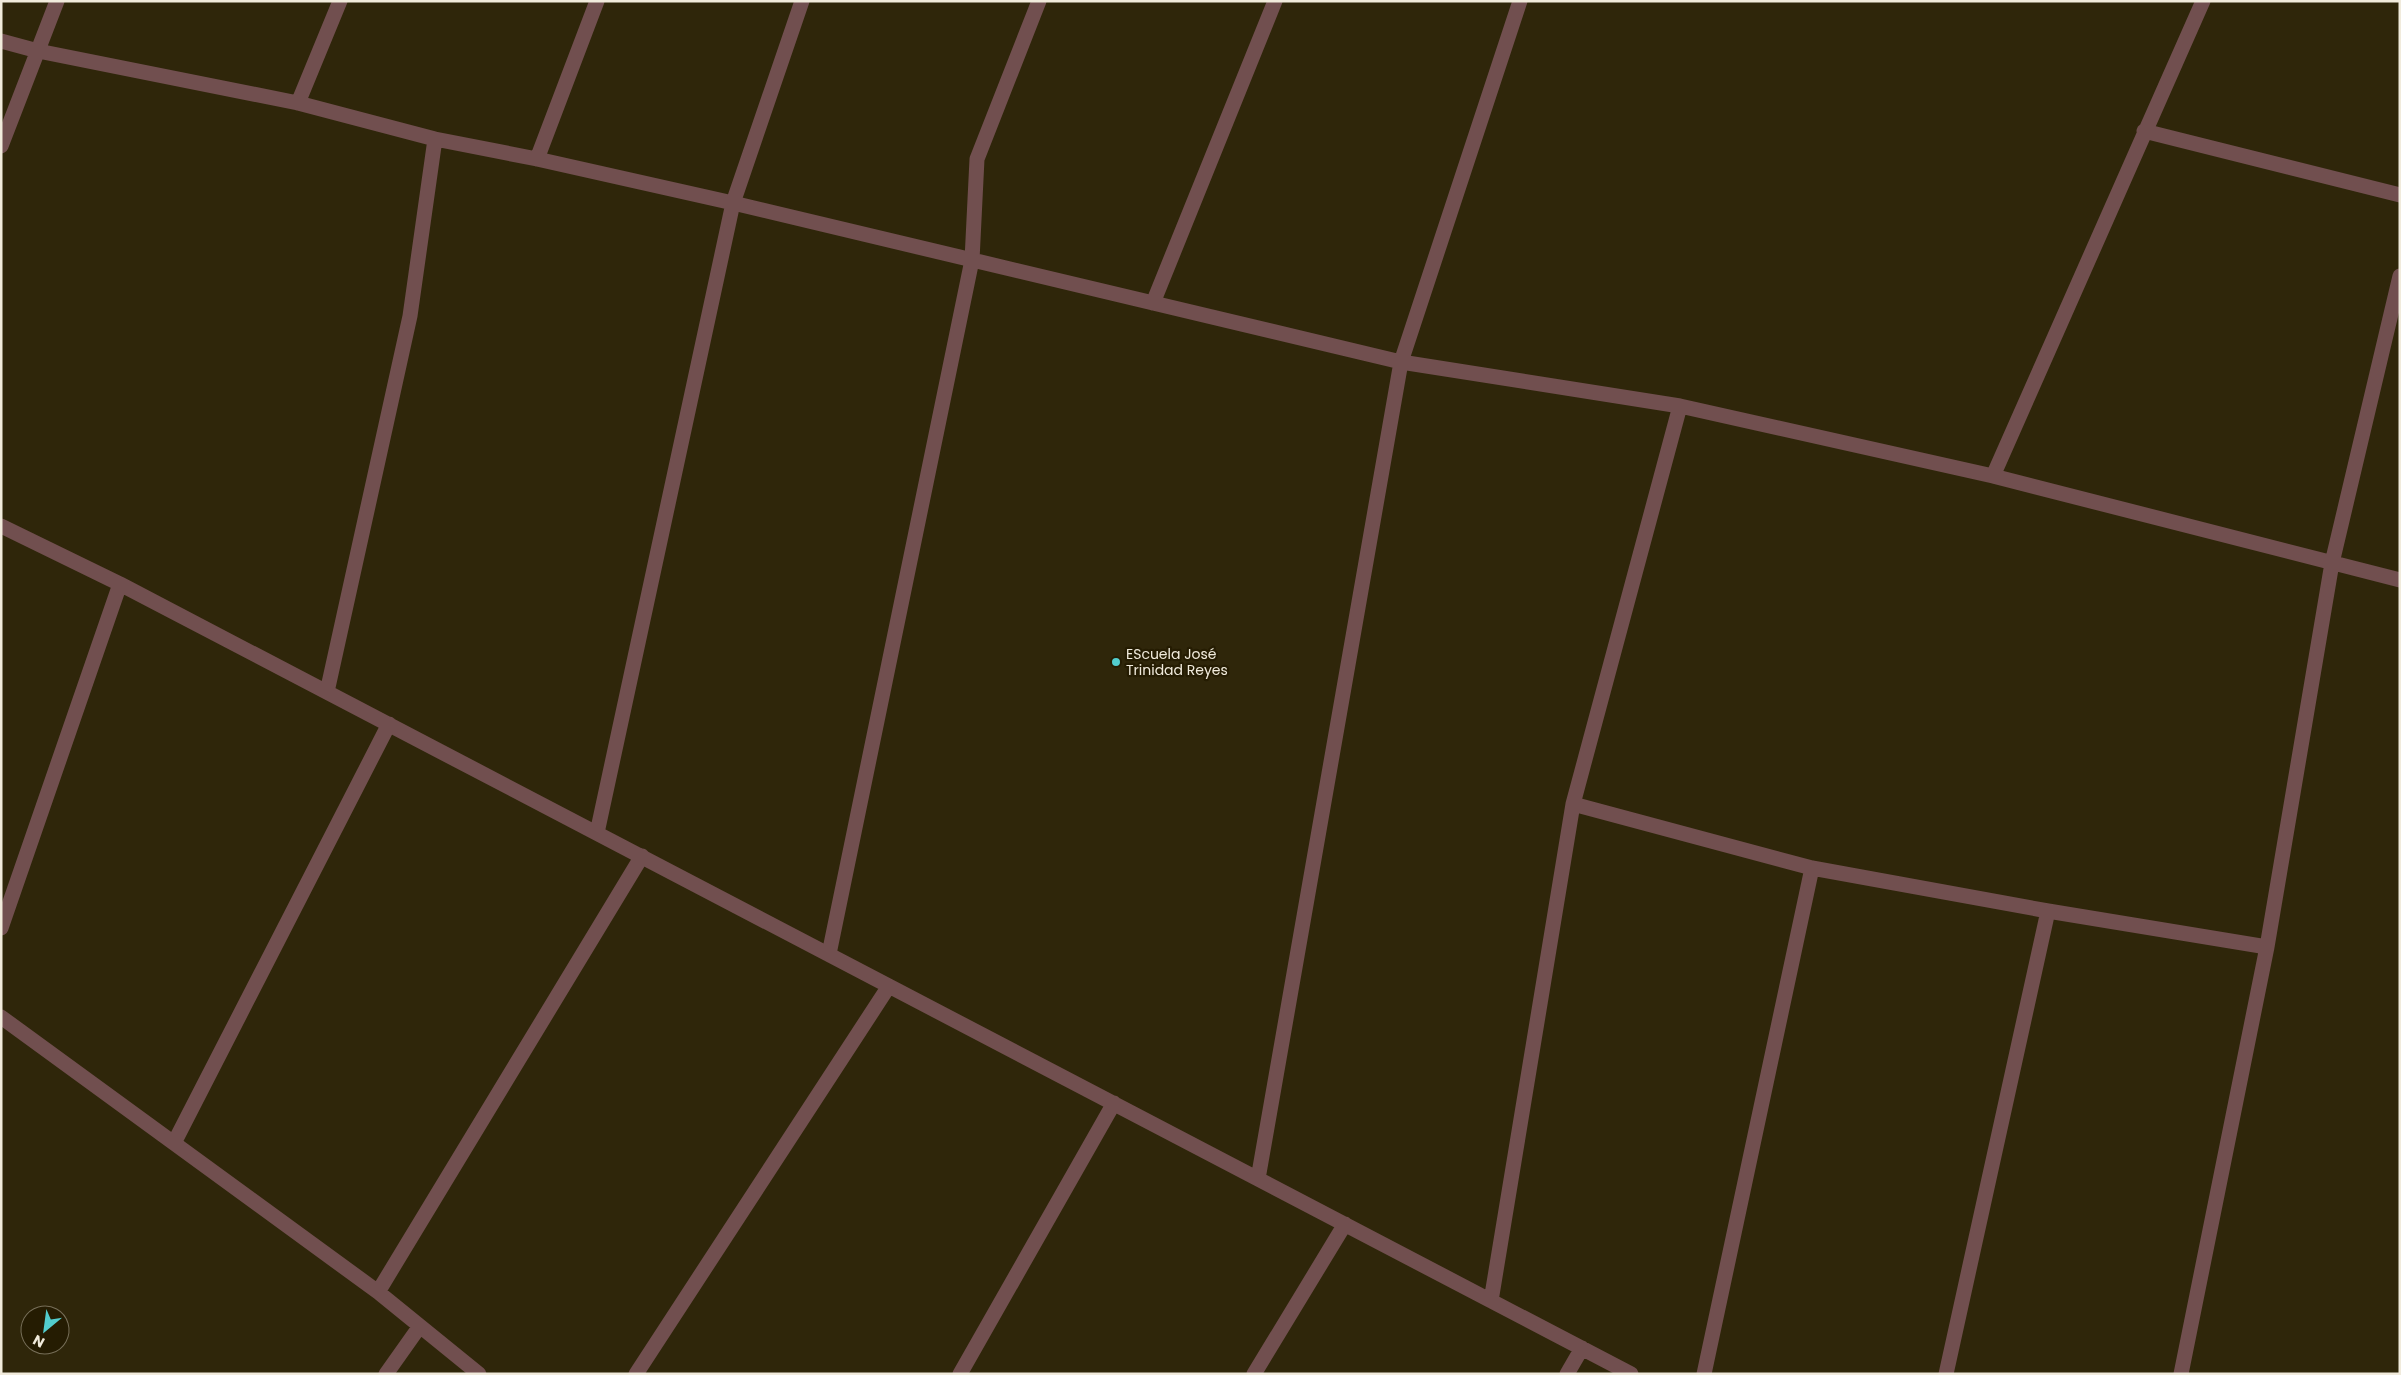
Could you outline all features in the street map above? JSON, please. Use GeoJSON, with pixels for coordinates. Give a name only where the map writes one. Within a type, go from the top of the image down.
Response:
{"type":"FeatureCollection","features":[{"type":"Feature","properties":{"kind":"street"},"geometry":{"type":"LineString","coordinates":[[1,146],[57,1]]}},
{"type":"Feature","properties":{"kind":"street"},"geometry":{"type":"LineString","coordinates":[[298,103],[340,1]]}},
{"type":"Feature","properties":{"kind":"street"},"geometry":{"type":"LineString","coordinates":[[537,158],[597,1]]}},
{"type":"Feature","properties":{"kind":"street"},"geometry":{"type":"LineString","coordinates":[[597,833],[733,203],[802,1]]}},
{"type":"Feature","properties":{"kind":"street"},"geometry":{"type":"LineString","coordinates":[[829,954],[972,260],[978,159],[1039,1]]}},
{"type":"Feature","properties":{"kind":"street"},"geometry":{"type":"LineString","coordinates":[[1154,303],[1275,1]]}},
{"type":"Feature","properties":{"kind":"street"},"geometry":{"type":"LineString","coordinates":[[1258,1179],[1401,362],[1520,1]]}},
{"type":"Feature","properties":{"kind":"street"},"geometry":{"type":"LineString","coordinates":[[1993,476],[2203,1]]}},
{"type":"Feature","properties":{"kind":"street"},"geometry":{"type":"LineString","coordinates":[[1,41],[38,51],[298,103],[435,139],[537,158],[733,203],[1401,362],[1680,406],[1993,476],[2400,580]]}},
{"type":"Feature","properties":{"kind":"street"},"geometry":{"type":"LineString","coordinates":[[2144,132],[2400,195]]}},
{"type":"Feature","properties":{"kind":"street"},"geometry":{"type":"LineString","coordinates":[[327,692],[410,316],[435,139]]}},
{"type":"Feature","properties":{"kind":"street"},"geometry":{"type":"LineString","coordinates":[[2181,1374],[2267,947],[2332,564],[2400,276]]}},
{"type":"Feature","properties":{"kind":"street"},"geometry":{"type":"LineString","coordinates":[[1491,1301],[1573,804],[1680,406]]}},
{"type":"Feature","properties":{"kind":"street"},"geometry":{"type":"LineString","coordinates":[[1,526],[120,584],[1631,1374]]}},
{"type":"Feature","properties":{"kind":"street"},"geometry":{"type":"LineString","coordinates":[[1,928],[120,584]]}},
{"type":"Feature","properties":{"kind":"street"},"geometry":{"type":"LineString","coordinates":[[174,1143],[389,724]]}},
{"type":"Feature","properties":{"kind":"street"},"geometry":{"type":"LineString","coordinates":[[1573,804],[1812,868],[2048,911],[2267,947]]}},
{"type":"Feature","properties":{"kind":"street"},"geometry":{"type":"LineString","coordinates":[[378,1292],[642,856]]}},
{"type":"Feature","properties":{"kind":"street"},"geometry":{"type":"LineString","coordinates":[[1704,1374],[1812,868]]}},
{"type":"Feature","properties":{"kind":"street"},"geometry":{"type":"LineString","coordinates":[[1946,1374],[2048,911]]}},
{"type":"Feature","properties":{"kind":"street"},"geometry":{"type":"LineString","coordinates":[[636,1374],[889,986]]}},
{"type":"Feature","properties":{"kind":"street"},"geometry":{"type":"LineString","coordinates":[[1,1017],[378,1292],[479,1374]]}},
{"type":"Feature","properties":{"kind":"street"},"geometry":{"type":"LineString","coordinates":[[960,1374],[1114,1103]]}},
{"type":"Feature","properties":{"kind":"street"},"geometry":{"type":"LineString","coordinates":[[1254,1374],[1346,1224]]}},
{"type":"Feature","properties":{"kind":"street"},"geometry":{"type":"LineString","coordinates":[[386,1374],[420,1326]]}},
{"type":"Feature","properties":{"kind":"street"},"geometry":{"type":"LineString","coordinates":[[1567,1374],[1582,1348]]}},
{"type":"Feature","properties":{"kind":"place","name":"EScuela José Trinidad Reyes"},"geometry":{"type":"Point","coordinates":[1116,662]}}]}
